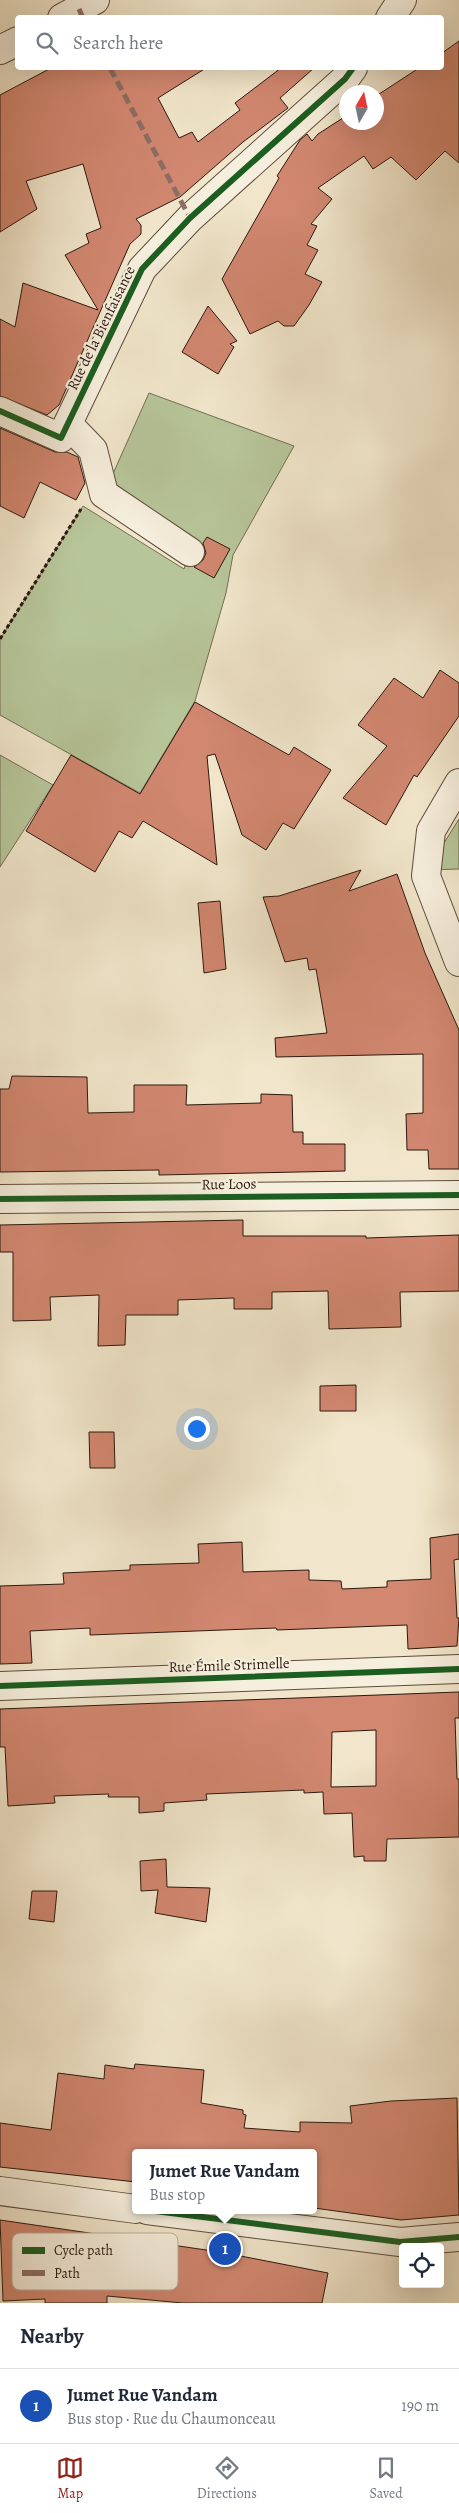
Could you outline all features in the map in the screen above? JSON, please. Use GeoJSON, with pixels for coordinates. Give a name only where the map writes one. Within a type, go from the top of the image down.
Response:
{"type":"FeatureCollection","features":[{"type":"Feature","properties":{"kind":"street"},"geometry":{"type":"LineString","coordinates":[[68,15],[95,0]]}},
{"type":"Feature","properties":{"kind":"street"},"geometry":{"type":"LineString","coordinates":[[392,15],[402,0]]}},
{"type":"Feature","properties":{"kind":"street"},"geometry":{"type":"LineString","coordinates":[[0,50],[15,42]]}},
{"type":"Feature","properties":{"kind":"street","name":"Rue de la Bienfaisance"},"geometry":{"type":"LineString","coordinates":[[68,424],[142,269],[190,218],[345,79],[352,70]]}},
{"type":"Feature","properties":{"kind":"street"},"geometry":{"type":"LineString","coordinates":[[0,411],[61,438],[68,424],[93,450],[104,494],[190,552]]}},
{"type":"Feature","properties":{"kind":"street"},"geometry":{"type":"LineString","coordinates":[[459,783],[431,831],[426,876],[459,962]]}},
{"type":"Feature","properties":{"kind":"street","name":"Rue Loos"},"geometry":{"type":"LineString","coordinates":[[0,1199],[459,1195]]}},
{"type":"Feature","properties":{"kind":"street","name":"Rue Émile Strimelle"},"geometry":{"type":"LineString","coordinates":[[0,1686],[459,1669]]}},
{"type":"Feature","properties":{"kind":"street"},"geometry":{"type":"LineString","coordinates":[[0,2192],[132,2208]]}},
{"type":"Feature","properties":{"kind":"street"},"geometry":{"type":"LineString","coordinates":[[179,2214],[400,2242],[459,2237]]}},
{"type":"Feature","properties":{"kind":"path"},"geometry":{"type":"LineString","coordinates":[[0,639],[83,506]]}},
{"type":"Feature","properties":{"kind":"green space"},"geometry":{"type":"Polygon","coordinates":[[[149,393],[294,446],[233,555],[226,593],[195,701],[140,793],[0,715],[0,639],[83,506],[184,569],[193,540],[104,494],[149,393]]]}},
{"type":"Feature","properties":{"kind":"green space"},"geometry":{"type":"Polygon","coordinates":[[[0,755],[53,785],[0,867],[0,755]]]}},
{"type":"Feature","properties":{"kind":"green space"},"geometry":{"type":"Polygon","coordinates":[[[459,819],[459,869],[427,870],[459,819]]]}},
{"type":"Feature","properties":{"kind":"building"},"geometry":{"type":"Polygon","coordinates":[[[459,41],[459,163],[445,151],[416,180],[391,157],[373,169],[364,156],[318,188],[332,199],[311,224],[317,226],[307,245],[318,250],[305,274],[322,282],[294,326],[284,326],[278,321],[250,334],[222,279],[279,178],[277,176],[300,140],[307,134],[312,141],[318,134],[339,120],[339,130],[384,130],[384,91],[416,70],[444,70],[444,52],[459,41]]]}},
{"type":"Feature","properties":{"kind":"building"},"geometry":{"type":"Polygon","coordinates":[[[47,70],[203,70],[158,98],[179,138],[192,132],[198,142],[240,110],[235,103],[278,70],[312,70],[280,98],[288,108],[243,142],[180,197],[136,219],[141,225],[141,234],[130,244],[59,405],[47,415],[0,396],[0,319],[15,327],[23,283],[98,310],[65,255],[89,243],[86,234],[101,228],[83,164],[26,181],[37,209],[0,232],[0,95],[47,70]]]}},
{"type":"Feature","properties":{"kind":"building"},"geometry":{"type":"Polygon","coordinates":[[[208,306],[237,341],[230,344],[234,347],[218,374],[182,352],[208,306]]]}},
{"type":"Feature","properties":{"kind":"building"},"geometry":{"type":"Polygon","coordinates":[[[0,428],[55,452],[67,452],[78,457],[85,483],[76,500],[40,482],[24,518],[0,506],[0,428]]]}},
{"type":"Feature","properties":{"kind":"building"},"geometry":{"type":"Polygon","coordinates":[[[207,537],[230,549],[214,578],[194,567],[203,560],[206,553],[203,543],[207,537]]]}},
{"type":"Feature","properties":{"kind":"building"},"geometry":{"type":"Polygon","coordinates":[[[440,670],[459,683],[459,716],[417,777],[414,775],[386,825],[343,798],[387,746],[358,725],[394,678],[423,698],[440,670]]]}},
{"type":"Feature","properties":{"kind":"building"},"geometry":{"type":"Polygon","coordinates":[[[195,702],[289,755],[294,747],[331,770],[294,829],[283,823],[266,850],[242,835],[215,754],[207,756],[217,865],[143,821],[132,838],[119,831],[95,872],[26,831],[71,755],[140,794],[195,702]]]}},
{"type":"Feature","properties":{"kind":"building"},"geometry":{"type":"Polygon","coordinates":[[[361,870],[349,891],[397,874],[425,953],[459,1030],[459,1169],[429,1169],[428,1150],[407,1150],[406,1114],[423,1113],[423,1054],[276,1057],[275,1038],[327,1033],[316,969],[309,970],[307,958],[285,962],[263,897],[279,896],[361,870]]]}},
{"type":"Feature","properties":{"kind":"building"},"geometry":{"type":"Polygon","coordinates":[[[220,901],[226,969],[204,973],[198,903],[220,901]]]}},
{"type":"Feature","properties":{"kind":"building"},"geometry":{"type":"Polygon","coordinates":[[[12,1076],[87,1077],[88,1113],[134,1112],[134,1085],[187,1085],[186,1105],[261,1103],[261,1094],[292,1095],[293,1132],[303,1132],[303,1144],[345,1144],[345,1171],[159,1175],[159,1170],[0,1172],[0,1089],[9,1089],[12,1076]]]}},
{"type":"Feature","properties":{"kind":"building"},"geometry":{"type":"Polygon","coordinates":[[[243,1220],[243,1236],[366,1236],[366,1238],[459,1235],[459,1291],[400,1292],[401,1327],[329,1329],[328,1291],[272,1292],[272,1309],[234,1309],[234,1298],[178,1300],[178,1315],[126,1315],[125,1345],[98,1346],[99,1295],[50,1297],[51,1320],[13,1321],[13,1252],[0,1252],[0,1225],[243,1220]]]}},
{"type":"Feature","properties":{"kind":"building"},"geometry":{"type":"Polygon","coordinates":[[[356,1385],[356,1411],[320,1411],[320,1386],[356,1385]]]}},
{"type":"Feature","properties":{"kind":"building"},"geometry":{"type":"Polygon","coordinates":[[[89,1432],[114,1432],[115,1468],[90,1468],[89,1432]]]}},
{"type":"Feature","properties":{"kind":"building"},"geometry":{"type":"Polygon","coordinates":[[[459,1534],[459,1559],[454,1560],[457,1618],[459,1618],[457,1646],[408,1649],[407,1625],[90,1635],[90,1628],[30,1631],[32,1663],[0,1664],[0,1586],[64,1584],[63,1573],[130,1570],[130,1565],[199,1563],[198,1544],[242,1542],[243,1572],[309,1570],[309,1580],[341,1581],[342,1589],[387,1587],[387,1581],[431,1579],[430,1538],[459,1534]]]}},
{"type":"Feature","properties":{"kind":"building"},"geometry":{"type":"Polygon","coordinates":[[[459,1692],[459,1718],[455,1718],[457,1779],[459,1779],[459,1837],[387,1839],[386,1861],[364,1861],[364,1856],[354,1857],[352,1813],[324,1814],[323,1792],[304,1793],[304,1790],[206,1794],[207,1800],[164,1803],[164,1811],[139,1813],[139,1797],[108,1797],[109,1794],[54,1796],[55,1803],[8,1806],[5,1747],[0,1747],[0,1709],[459,1692]],[[376,1730],[332,1732],[331,1787],[376,1786],[376,1730]]]}},
{"type":"Feature","properties":{"kind":"building"},"geometry":{"type":"Polygon","coordinates":[[[166,1859],[167,1887],[210,1888],[206,1922],[155,1913],[158,1890],[141,1891],[140,1861],[166,1859]]]}},
{"type":"Feature","properties":{"kind":"building"},"geometry":{"type":"Polygon","coordinates":[[[32,1891],[57,1891],[54,1922],[29,1919],[32,1891]]]}},
{"type":"Feature","properties":{"kind":"building"},"geometry":{"type":"Polygon","coordinates":[[[135,2064],[204,2070],[201,2103],[243,2110],[243,2114],[246,2115],[244,2128],[300,2132],[300,2122],[352,2123],[350,2106],[391,2101],[457,2098],[459,2215],[401,2220],[317,2208],[317,2149],[132,2149],[132,2182],[0,2167],[0,2123],[51,2130],[58,2073],[104,2079],[105,2065],[134,2069],[135,2064]]]}},
{"type":"Feature","properties":{"kind":"building"},"geometry":{"type":"Polygon","coordinates":[[[0,2220],[89,2233],[12,2233],[12,2290],[178,2290],[178,2246],[328,2273],[322,2303],[183,2303],[107,2296],[107,2303],[45,2303],[45,2299],[3,2301],[0,2220]]]}},
{"type":"Feature","properties":{"kind":"marked path"},"geometry":{"type":"LineString","coordinates":[[79,9],[82,15]]}},
{"type":"Feature","properties":{"kind":"marked path"},"geometry":{"type":"LineString","coordinates":[[111,70],[190,218]]}},
{"type":"Feature","properties":{"kind":"cycle path"},"geometry":{"type":"LineString","coordinates":[[0,411],[61,438],[142,269],[190,218],[345,79],[352,70]]}},
{"type":"Feature","properties":{"kind":"cycle path"},"geometry":{"type":"LineString","coordinates":[[0,1199],[459,1195]]}},
{"type":"Feature","properties":{"kind":"cycle path"},"geometry":{"type":"LineString","coordinates":[[0,1686],[459,1669]]}},
{"type":"Feature","properties":{"kind":"cycle path"},"geometry":{"type":"LineString","coordinates":[[179,2214],[400,2242],[459,2237]]}},
{"type":"Feature","properties":{"kind":"place","name":"Jumet Rue Vandam"},"geometry":{"type":"Point","coordinates":[225,2249]}}]}
